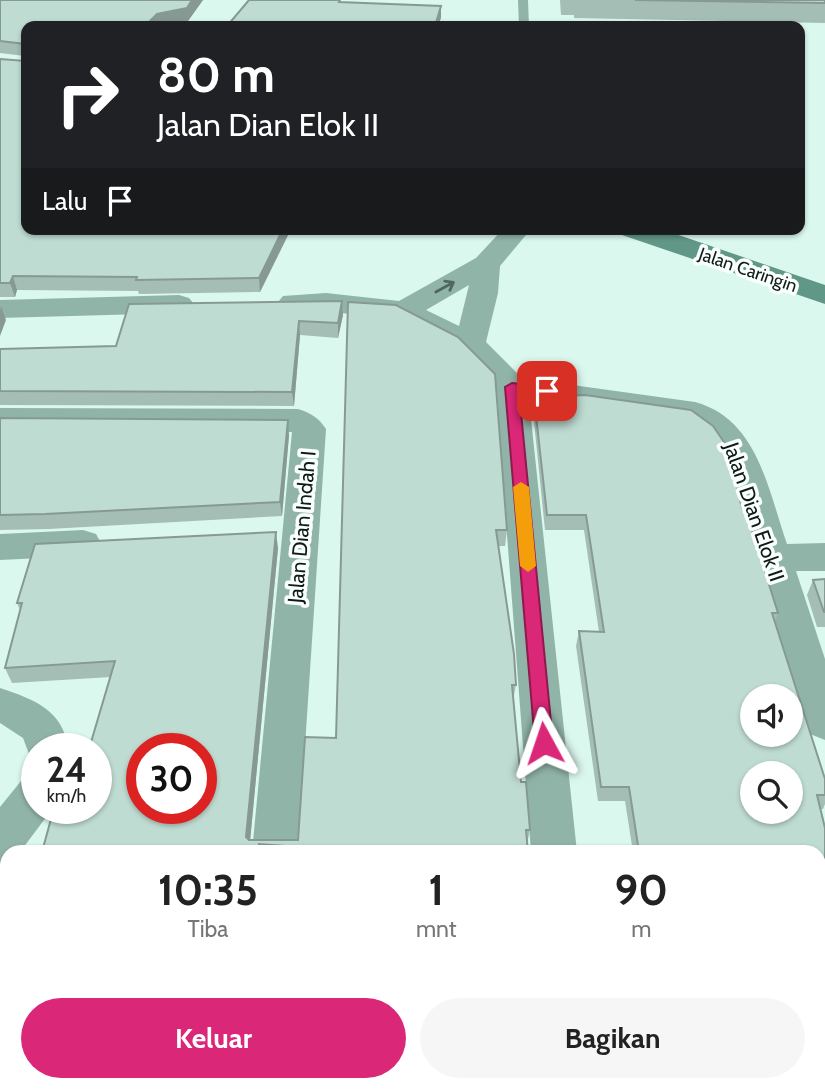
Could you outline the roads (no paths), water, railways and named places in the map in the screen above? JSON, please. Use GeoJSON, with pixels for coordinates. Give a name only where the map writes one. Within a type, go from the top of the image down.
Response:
{"type":"FeatureCollection","features":[{"type":"Feature","properties":{"kind":"main road","name":"Jalan Caringin"},"geometry":{"type":"LineString","coordinates":[[650,235],[825,295]]}},
{"type":"Feature","properties":{"kind":"street"},"geometry":{"type":"LineString","coordinates":[[404,310],[486,264],[513,235]]}},
{"type":"Feature","properties":{"kind":"street"},"geometry":{"type":"LineString","coordinates":[[470,344],[486,264]]}},
{"type":"Feature","properties":{"kind":"street"},"geometry":{"type":"LineString","coordinates":[[271,302],[326,302],[404,310],[470,344],[512,387],[553,845]]}},
{"type":"Feature","properties":{"kind":"street"},"geometry":{"type":"LineString","coordinates":[[0,309],[206,303]]}},
{"type":"Feature","properties":{"kind":"street","name":"Jalan Dian Elok II"},"geometry":{"type":"LineString","coordinates":[[512,387],[683,411],[714,421],[726,432],[737,450],[825,722]]}},
{"type":"Feature","properties":{"kind":"street","name":"Jalan Dian Indah I"},"geometry":{"type":"LineString","coordinates":[[0,419],[298,420],[306,425],[310,434],[276,845]]}},
{"type":"Feature","properties":{"kind":"street"},"geometry":{"type":"LineString","coordinates":[[261,533],[302,531]]}},
{"type":"Feature","properties":{"kind":"street"},"geometry":{"type":"LineString","coordinates":[[0,547],[112,541]]}},
{"type":"Feature","properties":{"kind":"street"},"geometry":{"type":"LineString","coordinates":[[771,558],[825,557]]}},
{"type":"Feature","properties":{"kind":"street"},"geometry":{"type":"LineString","coordinates":[[0,705],[34,719],[42,733]]}},
{"type":"Feature","properties":{"kind":"street"},"geometry":{"type":"LineString","coordinates":[[0,842],[21,816]]}},
{"type":"Feature","properties":{"kind":"lane"},"geometry":{"type":"LineString","coordinates":[[523,0],[524,21]]}}]}
